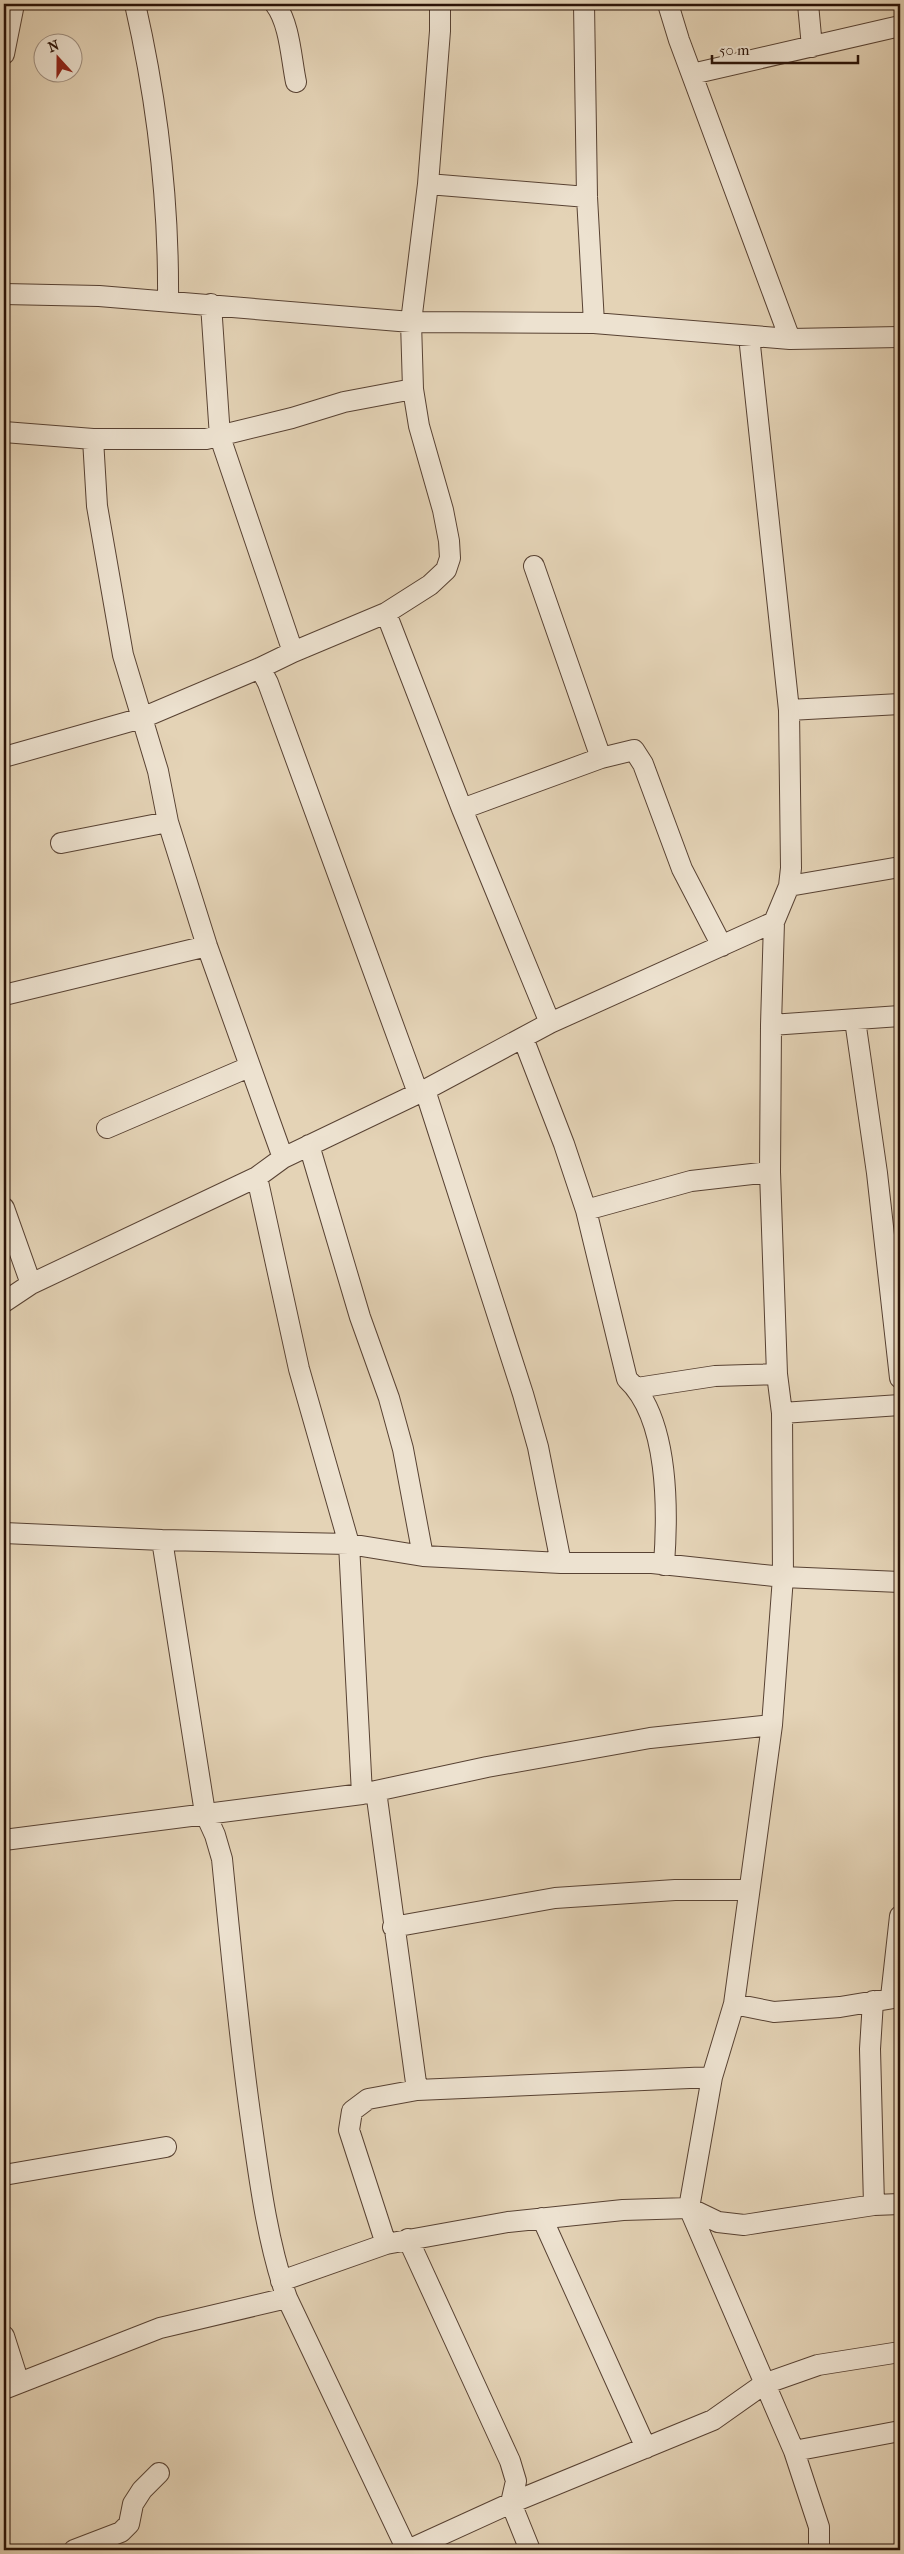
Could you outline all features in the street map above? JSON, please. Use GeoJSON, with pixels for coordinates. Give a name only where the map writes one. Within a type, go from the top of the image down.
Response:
{"type":"FeatureCollection","features":[{"type":"Feature","properties":{"kind":"street"},"geometry":{"type":"LineString","coordinates":[[4,54],[14,4]]}},
{"type":"Feature","properties":{"kind":"street"},"geometry":{"type":"LineString","coordinates":[[134,4],[157,130],[168,256],[168,301]]}},
{"type":"Feature","properties":{"kind":"street"},"geometry":{"type":"LineString","coordinates":[[275,4],[279,9],[287,35],[296,82]]}},
{"type":"Feature","properties":{"kind":"street"},"geometry":{"type":"LineString","coordinates":[[4,757],[142,718],[386,613],[430,585],[446,570],[450,558],[443,510],[419,426],[413,389],[411,322],[428,184],[440,31],[440,4]]}},
{"type":"Feature","properties":{"kind":"street"},"geometry":{"type":"LineString","coordinates":[[584,4],[587,197],[594,323]]}},
{"type":"Feature","properties":{"kind":"street"},"geometry":{"type":"LineString","coordinates":[[668,4],[790,339]]}},
{"type":"Feature","properties":{"kind":"street"},"geometry":{"type":"LineString","coordinates":[[808,4],[812,47]]}},
{"type":"Feature","properties":{"kind":"street"},"geometry":{"type":"LineString","coordinates":[[692,74],[900,26]]}},
{"type":"Feature","properties":{"kind":"street"},"geometry":{"type":"LineString","coordinates":[[428,184],[587,197]]}},
{"type":"Feature","properties":{"kind":"street"},"geometry":{"type":"LineString","coordinates":[[4,294],[77,294],[411,322],[594,323],[790,339],[900,337]]}},
{"type":"Feature","properties":{"kind":"street"},"geometry":{"type":"LineString","coordinates":[[212,304],[220,437],[293,652]]}},
{"type":"Feature","properties":{"kind":"street"},"geometry":{"type":"LineString","coordinates":[[750,336],[789,710],[789,886],[774,922],[771,1025],[770,1172],[777,1374],[782,1413],[783,1577],[772,1725],[734,2004],[712,2076],[689,2208],[794,2451],[819,2527],[819,2550]]}},
{"type":"Feature","properties":{"kind":"street"},"geometry":{"type":"LineString","coordinates":[[4,432],[93,439],[187,440],[220,437],[344,402],[413,389]]}},
{"type":"Feature","properties":{"kind":"street"},"geometry":{"type":"LineString","coordinates":[[93,439],[97,506],[123,655],[158,771],[168,822],[207,946],[283,1158]]}},
{"type":"Feature","properties":{"kind":"street"},"geometry":{"type":"LineString","coordinates":[[534,566],[601,758]]}},
{"type":"Feature","properties":{"kind":"street"},"geometry":{"type":"LineString","coordinates":[[386,613],[462,809],[550,1023]]}},
{"type":"Feature","properties":{"kind":"street"},"geometry":{"type":"LineString","coordinates":[[260,668],[268,683],[421,1092],[523,1394],[538,1447],[561,1563]]}},
{"type":"Feature","properties":{"kind":"street"},"geometry":{"type":"LineString","coordinates":[[789,710],[900,704]]}},
{"type":"Feature","properties":{"kind":"street"},"geometry":{"type":"LineString","coordinates":[[462,809],[630,749],[639,755],[682,869],[722,946]]}},
{"type":"Feature","properties":{"kind":"street"},"geometry":{"type":"LineString","coordinates":[[61,843],[168,822]]}},
{"type":"Feature","properties":{"kind":"street"},"geometry":{"type":"LineString","coordinates":[[789,886],[900,867]]}},
{"type":"Feature","properties":{"kind":"street"},"geometry":{"type":"LineString","coordinates":[[4,1302],[31,1284],[258,1178],[283,1158],[421,1092],[550,1023],[774,922]]}},
{"type":"Feature","properties":{"kind":"street"},"geometry":{"type":"LineString","coordinates":[[4,995],[207,946]]}},
{"type":"Feature","properties":{"kind":"street"},"geometry":{"type":"LineString","coordinates":[[771,1025],[900,1016]]}},
{"type":"Feature","properties":{"kind":"street"},"geometry":{"type":"LineString","coordinates":[[855,1020],[877,1173],[900,1378]]}},
{"type":"Feature","properties":{"kind":"street"},"geometry":{"type":"LineString","coordinates":[[523,1038],[564,1144],[586,1210],[627,1379],[637,1388],[654,1422],[663,1471],[664,1564]]}},
{"type":"Feature","properties":{"kind":"street"},"geometry":{"type":"LineString","coordinates":[[107,1128],[249,1067]]}},
{"type":"Feature","properties":{"kind":"street"},"geometry":{"type":"LineString","coordinates":[[309,1145],[360,1317],[389,1398],[400,1440],[423,1556]]}},
{"type":"Feature","properties":{"kind":"street"},"geometry":{"type":"LineString","coordinates":[[586,1210],[691,1181],[770,1172]]}},
{"type":"Feature","properties":{"kind":"street"},"geometry":{"type":"LineString","coordinates":[[258,1178],[300,1369],[349,1544],[369,1792],[393,1927],[417,2090]]}},
{"type":"Feature","properties":{"kind":"street"},"geometry":{"type":"LineString","coordinates":[[4,1208],[31,1284]]}},
{"type":"Feature","properties":{"kind":"street"},"geometry":{"type":"LineString","coordinates":[[637,1388],[715,1376],[777,1374]]}},
{"type":"Feature","properties":{"kind":"street"},"geometry":{"type":"LineString","coordinates":[[782,1413],[900,1405]]}},
{"type":"Feature","properties":{"kind":"street"},"geometry":{"type":"LineString","coordinates":[[4,1533],[162,1540],[349,1544],[423,1556],[561,1563],[664,1564],[783,1577],[900,1582]]}},
{"type":"Feature","properties":{"kind":"street"},"geometry":{"type":"LineString","coordinates":[[162,1540],[205,1813],[215,1835],[222,1859],[244,2074],[259,2176],[284,2290],[408,2550],[511,2503],[713,2420],[764,2384],[818,2365],[900,2352]]}},
{"type":"Feature","properties":{"kind":"street"},"geometry":{"type":"LineString","coordinates":[[4,1840],[369,1792],[487,1767],[650,1738],[772,1725]]}},
{"type":"Feature","properties":{"kind":"street"},"geometry":{"type":"LineString","coordinates":[[393,1927],[555,1898],[675,1890],[749,1890]]}},
{"type":"Feature","properties":{"kind":"street"},"geometry":{"type":"LineString","coordinates":[[874,2205],[870,2049],[888,1998],[900,1916]]}},
{"type":"Feature","properties":{"kind":"street"},"geometry":{"type":"LineString","coordinates":[[734,2004],[774,2012],[840,2007],[888,1998]]}},
{"type":"Feature","properties":{"kind":"street"},"geometry":{"type":"LineString","coordinates":[[386,2244],[349,2130],[349,2119],[352,2111],[368,2099],[417,2090],[712,2076]]}},
{"type":"Feature","properties":{"kind":"street"},"geometry":{"type":"LineString","coordinates":[[4,2175],[166,2147]]}},
{"type":"Feature","properties":{"kind":"street"},"geometry":{"type":"LineString","coordinates":[[4,2336],[11,2386],[160,2328],[284,2290],[386,2244],[542,2218],[623,2210],[689,2208],[718,2222],[744,2225],[874,2205],[900,2204]]}},
{"type":"Feature","properties":{"kind":"street"},"geometry":{"type":"LineString","coordinates":[[542,2218],[646,2448]]}},
{"type":"Feature","properties":{"kind":"street"},"geometry":{"type":"LineString","coordinates":[[408,2240],[510,2461],[516,2480],[511,2503],[530,2550]]}},
{"type":"Feature","properties":{"kind":"street"},"geometry":{"type":"LineString","coordinates":[[794,2451],[900,2431]]}},
{"type":"Feature","properties":{"kind":"street"},"geometry":{"type":"LineString","coordinates":[[74,2550],[99,2544],[121,2532],[129,2524],[133,2504],[142,2490],[159,2473]]}}]}
